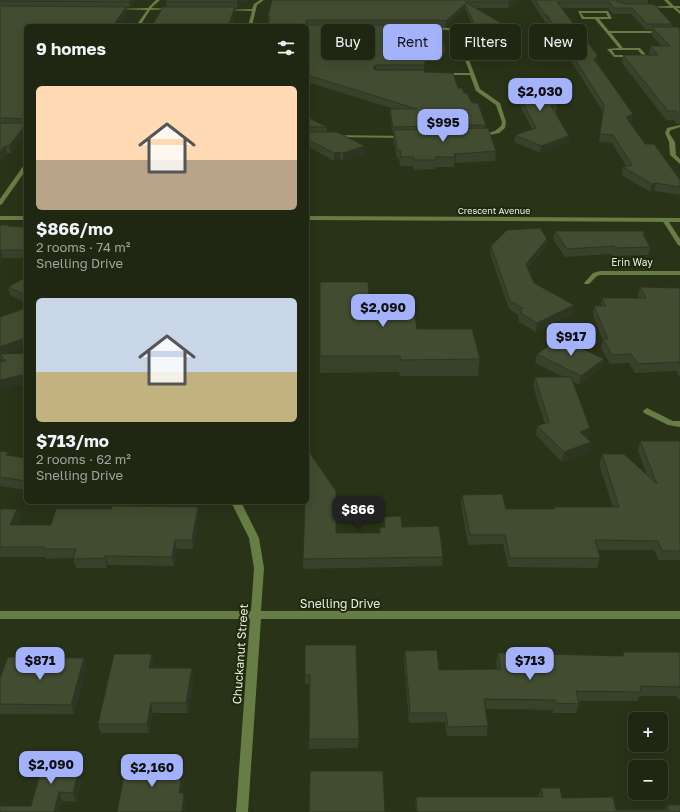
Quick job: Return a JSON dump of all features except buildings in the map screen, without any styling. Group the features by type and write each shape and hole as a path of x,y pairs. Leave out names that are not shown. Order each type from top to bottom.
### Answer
{"street":[{"path":"139,24 148,9 158,0"},
{"path":"250,24 257,3 262,0"},
{"path":"666,0 680,13"},
{"path":"640,7 680,7"},
{"path":"109,9 178,9"},
{"path":"216,10 254,10"},
{"path":"596,18 611,18 606,12 579,12 583,18 596,18 622,49"},
{"path":"442,29 449,29 457,33 480,92 498,104 504,122 503,127 497,132 485,136 473,137"},
{"path":"608,32 680,32"},
{"path":"609,49 622,49 639,49 645,56 614,56 609,49"},
{"path":"440,74 472,74"},
{"path":"680,126 669,129 667,133 672,142 673,155 680,162"},
{"path":"329,136 413,137"},
{"path":"0,203 24,169"},
{"path":"0,218 24,218"},
{"name":"Crescent Avenue","path":"309,218 680,220"},
{"path":"665,220 680,244"},
{"name":"Erin Way","path":"587,282 595,274 600,273 680,273"},
{"path":"647,411 671,423 680,424"},
{"name":"Chuckanut Street","path":"237,504 251,529 258,556 259,579 242,812"},
{"name":"Snelling Drive","path":"0,615 680,615"}]}
